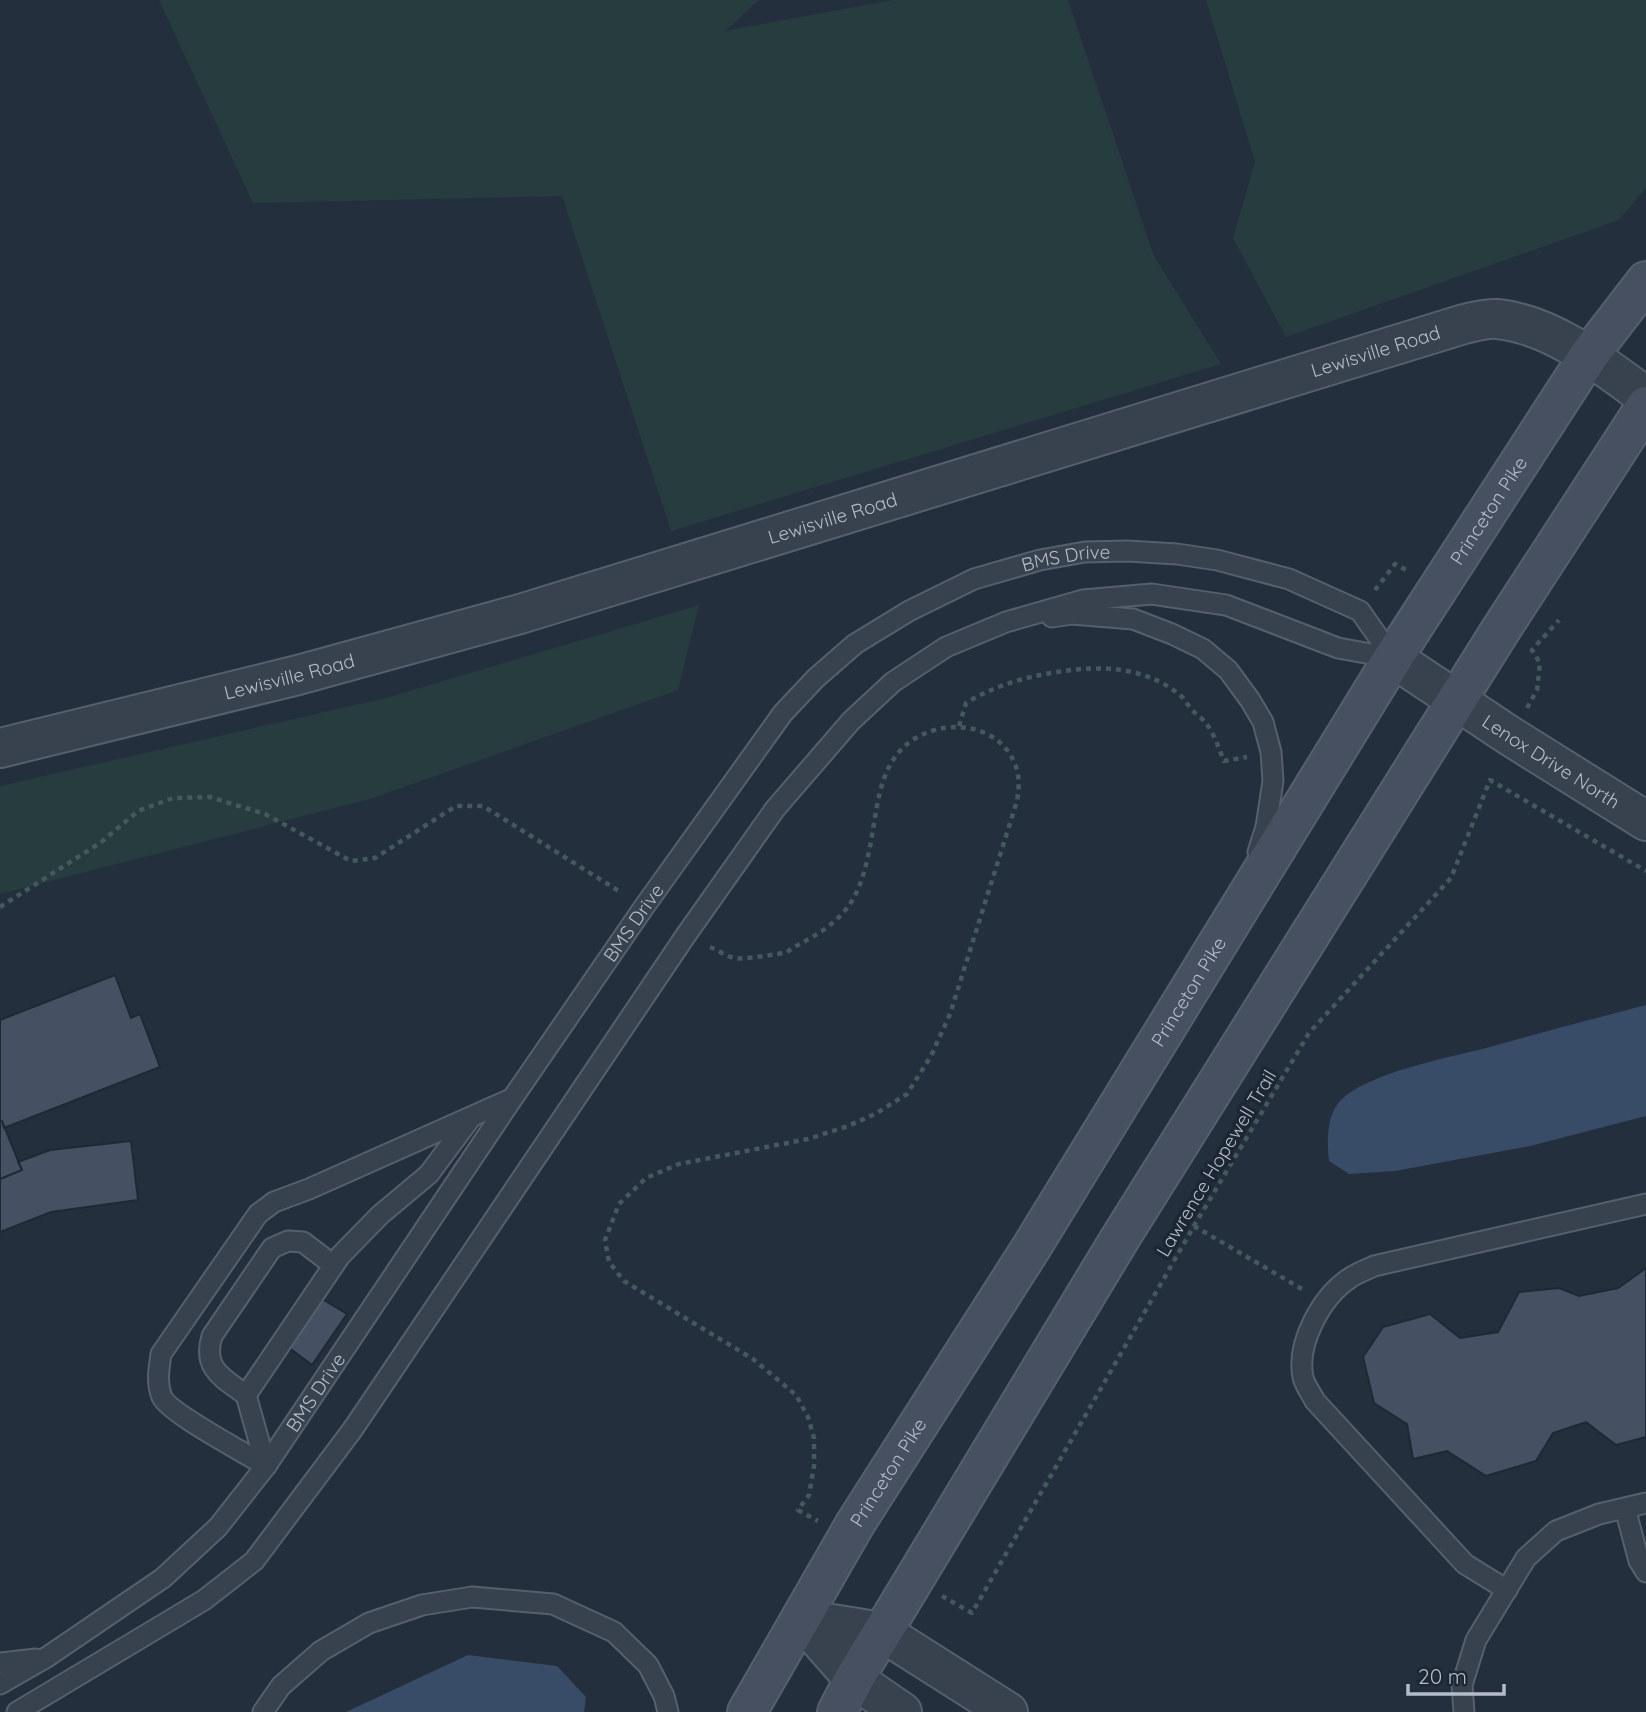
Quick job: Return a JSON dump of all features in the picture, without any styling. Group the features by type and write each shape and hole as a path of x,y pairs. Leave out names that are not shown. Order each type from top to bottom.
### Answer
{"main road":[{"name":"Princeton Pike","path":"747,1712 855,1524 1023,1259 1393,658 1590,355 1646,281"},
{"path":"845,1696 1119,1240 1500,631 1646,406"}],"street":[{"name":"Lewisville Road","path":"0,748 298,675 520,614 1464,324 1493,318 1526,324 1590,355 1646,397"},
{"name":"BMS Drive","path":"1393,658 1458,701"},
{"name":"Lenox Drive North","path":"1458,701 1646,821"},
{"path":"801,1619 882,1632 1008,1712"},
{"path":"801,1619 845,1696 902,1712"}],"lane":[{"name":"BMS Drive","path":"0,1684 47,1657 163,1578 218,1527 266,1466 512,1099 644,907 783,713 816,678 855,644 909,611 974,579 1040,560 1085,552 1127,551 1217,560 1289,579 1360,611 1393,658"},
{"name":"BMS Drive","path":"17,1712 204,1600 254,1561 353,1429 686,935 775,809 850,722 893,682 946,647 1006,622 1083,600 1152,594 1226,605 1339,648 1393,658"},
{"name":"BMS Drive","path":"1006,622 1072,614 1133,619 1203,649 1228,670 1263,722 1271,752 1273,781 1266,827 1240,908"},
{"path":"266,1466 180,1415 163,1399 157,1379 161,1354 258,1214 274,1202 512,1099"},
{"path":"246,1395 340,1256 380,1216 429,1174 471,1118"},
{"path":"1507,1590 1465,1564 1315,1401 1303,1377 1303,1350 1308,1330 1325,1302 1348,1279 1374,1266 1646,1204"},
{"path":"266,1466 246,1395 217,1374 210,1359 212,1336 272,1248 288,1241 303,1242 333,1265"},
{"path":"1464,1712 1462,1685 1476,1640 1526,1558 1556,1531 1599,1514 1646,1503"},
{"path":"1625,1508 1639,1561 1646,1572"},
{"path":"263,1712 281,1686 321,1651 369,1623 422,1605 472,1597 553,1604 614,1632 648,1665 664,1696 668,1712"},
{"name":"BMS Drive","path":"0,1663 47,1657"},
{"name":"BMS Drive","path":"44,1712 62,1684"}],"path":[{"name":"Lawrence Hopewell Trail","path":"914,1579 972,1613 1194,1226 1309,1033 1451,878 1510,736 1537,690 1540,663 1532,650 1559,620"},
{"path":"1490,780 1646,871"},
{"path":"1194,1226 1325,1302"}],"green space":[{"path":"159,0 759,0 725,31 892,0 1068,0 1154,256 1221,364 671,531 562,196 253,203"},
{"path":"1206,0 1646,0 1646,188 1619,220 1286,337 1233,238 1255,162"},
{"path":"699,605 678,690 370,799 0,894 0,786 386,698"}],"water":[{"path":"1646,1005 1646,1116 1530,1146 1395,1171 1349,1174 1329,1161 1329,1129 1333,1113 1341,1100 1353,1090 1388,1074"},
{"path":"468,1655 557,1666 586,1697 584,1712 346,1712"}],"building":[{"path":"115,975 131,1018 140,1014 160,1067 4,1128 0,1121 0,1020"},
{"path":"0,1121 22,1170 0,1179"},
{"path":"131,1141 138,1200 51,1212 0,1232 0,1179 22,1170 18,1162 50,1150"},
{"path":"1646,1268 1646,1437 1616,1445 1586,1422 1553,1433 1536,1461 1486,1476 1447,1451 1413,1459 1407,1424 1374,1403 1363,1357 1383,1327 1430,1314 1460,1338 1498,1332 1519,1292 1559,1288 1579,1296 1618,1288"},
{"path":"322,1299 347,1314 312,1365 288,1347"}]}
